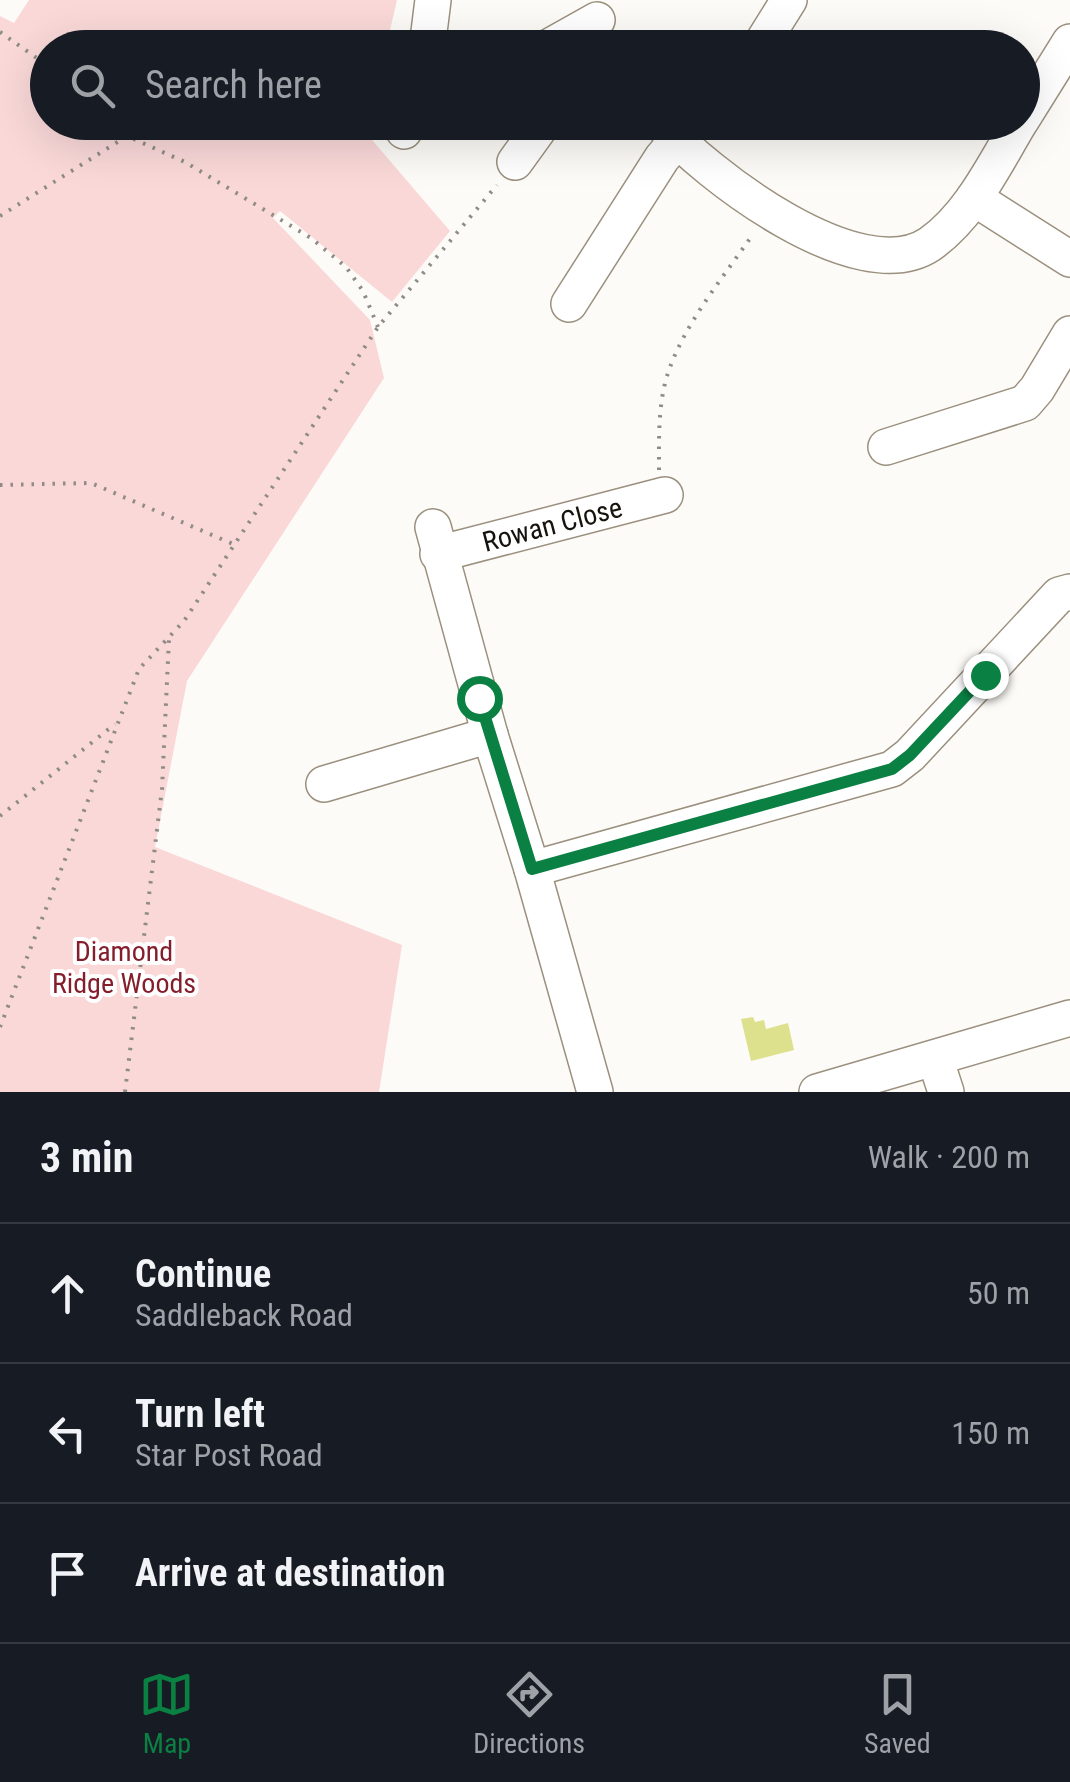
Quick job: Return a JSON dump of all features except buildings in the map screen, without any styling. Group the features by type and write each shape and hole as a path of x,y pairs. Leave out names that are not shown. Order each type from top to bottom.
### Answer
{"street":[{"path":"429,30 433,0"},
{"path":"770,30 789,0"},
{"path":"1040,90 1070,42"},
{"path":"569,304 669,140"},
{"path":"690,140 768,208 804,233 857,253 890,256 927,246 963,213 1009,140"},
{"path":"974,198 1070,259"},
{"path":"886,447 1025,403 1038,389 1070,334"},
{"name":"Rowan Close","path":"490,734 436,540 665,495"},
{"path":"532,869 892,769 910,755 1059,595 1070,592"},
{"path":"324,784 490,734 595,1092"},
{"path":"817,1092 1070,1018"},
{"path":"936,1058 946,1092"}],"path":[{"path":"0,32 30,53"},
{"path":"0,216 121,140"},
{"path":"136,140 186,162 310,238 346,267 363,291 378,327"},
{"path":"0,1027 140,669 169,638 234,545 378,327 415,286 524,140"},
{"path":"665,495 660,476 659,424 667,376 684,338 768,208"},
{"path":"0,485 91,483 234,545"},
{"path":"125,1092 162,788 169,638"},
{"path":"0,816 118,722"}],"green space":[{"name":"Diamond Ridge Woods","path":"29,0 397,0 390,30 30,30 30,140 372,140 450,231 392,302 280,211 273,218 370,320 384,378 187,681 155,847 402,945 379,1092 0,1092 0,16 14,23"}],"route":[{"path":"479,698 532,869 892,769 985,675"}]}
